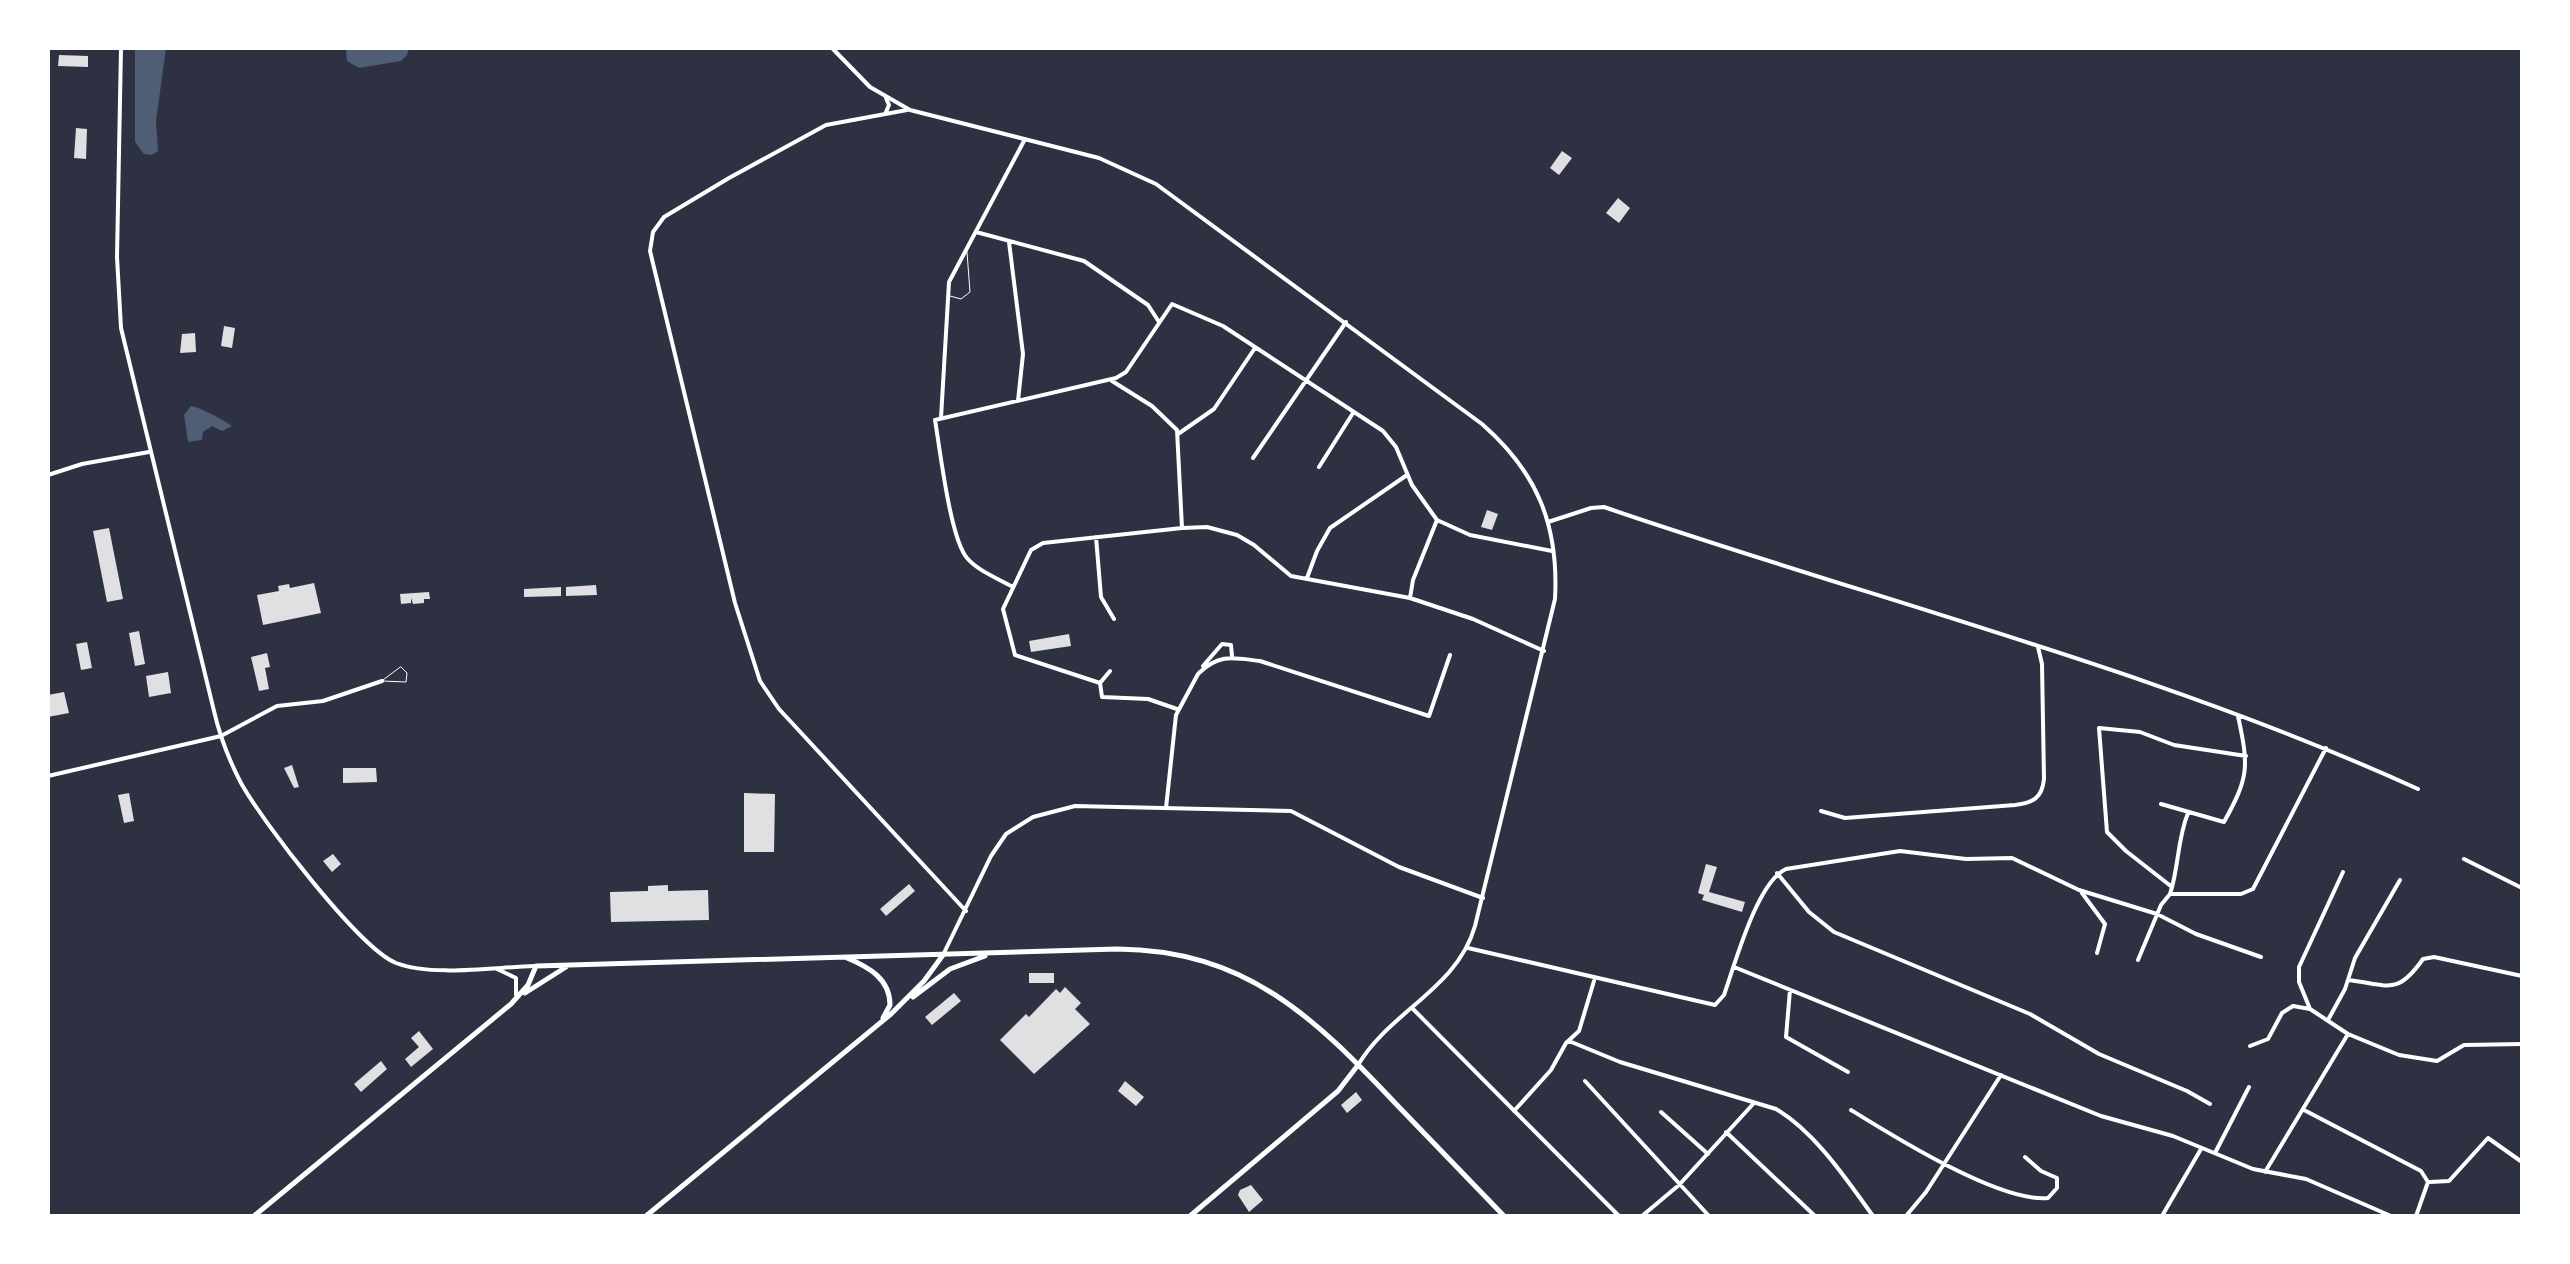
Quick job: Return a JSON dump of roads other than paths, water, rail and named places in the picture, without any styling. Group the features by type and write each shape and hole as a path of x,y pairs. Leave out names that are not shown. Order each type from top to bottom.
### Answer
{"main road":[{"path":"510,1004 528,985 536,966 1117,949 1190,957 1233,972 1284,998 1358,1065 1504,1216"},
{"path":"646,1216 943,974 992,954"},
{"path":"891,1014 924,982 943,955"},
{"path":"844,957 868,967 886,986 890,1005 878,1024"},
{"path":"254,1216 510,1004 552,973 575,964"},
{"path":"1190,1216 1338,1091 1358,1065"}],"street":[{"path":"121,48 119,308 220,736 244,788 264,819 375,950 390,960 414,967 536,966"},
{"path":"832,48 859,78 910,110 1099,158 1156,184 1482,424 1507,447 1532,480 1554,551 1555,598 1483,898 1468,948 1457,966 1368,1050 1358,1065"},
{"path":"886,98 886,112"},
{"path":"910,110 818,129 669,212 656,225 650,257 734,603 765,690 966,910"},
{"path":"941,418 950,280 1025,139"},
{"path":"976,232 1084,261 1148,305 1160,322"},
{"path":"1009,241 1023,354 1018,400"},
{"path":"1013,588 975,565 963,552 934,420 1110,380 1126,372 1172,304 1215,321 1390,438 1407,475 1437,520 1470,535 1554,551"},
{"path":"1253,458 1346,322"},
{"path":"1178,434 1214,409 1255,348"},
{"path":"1126,372 1126,390"},
{"path":"1110,380 1163,415 1178,434 1182,528"},
{"path":"1320,468 1353,412"},
{"path":"48,475 82,464 150,452"},
{"path":"1307,578 1316,550 1330,528 1407,475"},
{"path":"1548,522 1591,508 1604,508 2038,647 2238,716 2326,748 2418,789"},
{"path":"1410,598 1413,580 1437,520"},
{"path":"1100,683 1015,654 1003,609 1034,546 1207,527 1237,535 1254,545 1281,571 1410,598 1473,619 1544,651"},
{"path":"1096,537 1101,597 1114,618"},
{"path":"1166,808 1177,710 1220,645 1230,645 1232,656"},
{"path":"1821,811 1845,818 2015,806 2035,800 2044,779 2042,664 2038,647"},
{"path":"1199,673 1209,664 1232,656 1260,661 1430,716 1450,655"},
{"path":"1110,671 1100,683 1102,696 1148,699 1177,710"},
{"path":"48,776 220,736 277,706 323,701 382,681"},
{"path":"2161,804 2224,822 2243,786 2246,756 2238,716"},
{"path":"2246,756 2174,745 2140,732 2099,728 2107,832 2171,890 2250,892 2326,748"},
{"path":"943,955 1000,840 1022,822 1075,806 1292,811 1399,867 1483,898"},
{"path":"2138,960 2171,890 2178,841 2188,813"},
{"path":"1468,948 1712,1006 1722,1000 1764,892 1777,873 1878,854 1910,852 1966,859 2012,858 2079,890 2157,914 2196,934 2261,957"},
{"path":"2464,859 2522,888"},
{"path":"2310,1009 2298,982 2298,967 2342,872"},
{"path":"1777,873 1809,912 1834,932 2030,1014 2099,1054 2210,1104"},
{"path":"2328,1020 2360,947 2400,880"},
{"path":"2079,890 2105,924 2096,953"},
{"path":"2348,980 2398,984 2409,980 2423,959 2434,956 2522,976"},
{"path":"1734,967 2100,1116 2173,1136 2265,1172 2306,1179 2391,1216"},
{"path":"492,968 516,978 518,988 510,1004"},
{"path":"1514,1111 1551,1070 1578,1030 1595,980"},
{"path":"1790,990 1786,1037 1848,1072"},
{"path":"2250,1046 2268,1039 2289,1006 2310,1009 2348,1034 2399,1055 2433,1061 2464,1045 2522,1044"},
{"path":"1412,1008 1618,1216"},
{"path":"2265,1172 2348,1034"},
{"path":"1569,1040 1620,1062 1776,1109 1799,1126 1873,1216"},
{"path":"1906,1216 2002,1074"},
{"path":"1585,1081 1709,1216"},
{"path":"2215,1154 2250,1086"},
{"path":"1642,1216 1679,1184 1748,1106 1756,1102"},
{"path":"1850,1110 1943,1164 2022,1194 2048,1198 2057,1188 2057,1178 2025,1157"},
{"path":"2304,1110 2421,1171 2428,1182"},
{"path":"1661,1112 1708,1154"},
{"path":"1726,1132 1815,1216"},
{"path":"2428,1182 2449,1181 2488,1138 2522,1162"},
{"path":"2162,1216 2201,1148"},
{"path":"2416,1216 2428,1182"}],"lane":[{"path":"948,294 957,300 970,292 967,249"},
{"path":"401,667 408,673 406,682 382,681 401,667"}],"water":[{"path":"135,48 166,48 156,121 158,151 152,155 144,154 135,142"},
{"path":"346,48 409,48 401,61 359,68 347,61"},
{"path":"191,406 232,426 222,431 212,426 203,432 202,440 188,442 184,415"}]}
